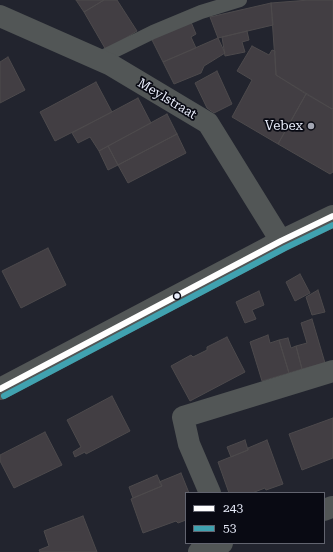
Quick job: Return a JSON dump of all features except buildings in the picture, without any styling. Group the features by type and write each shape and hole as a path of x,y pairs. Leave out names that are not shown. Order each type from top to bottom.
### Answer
{"street":[{"name":"Meylstraat","path":"0,16 111,65 208,123 281,241"},
{"path":"0,389 281,241 333,216"},
{"path":"210,492 189,444 183,418 333,371"},
{"path":"199,552 219,544"}],"lane":[{"path":"98,59 160,29 201,12 240,0"}],"transit line":[{"name":"243","path":"0,389 281,241 333,216"},
{"name":"53","path":"4,396 285,248 333,225"}],"place":[{"name":"Vebex","path":"311,126"}]}
